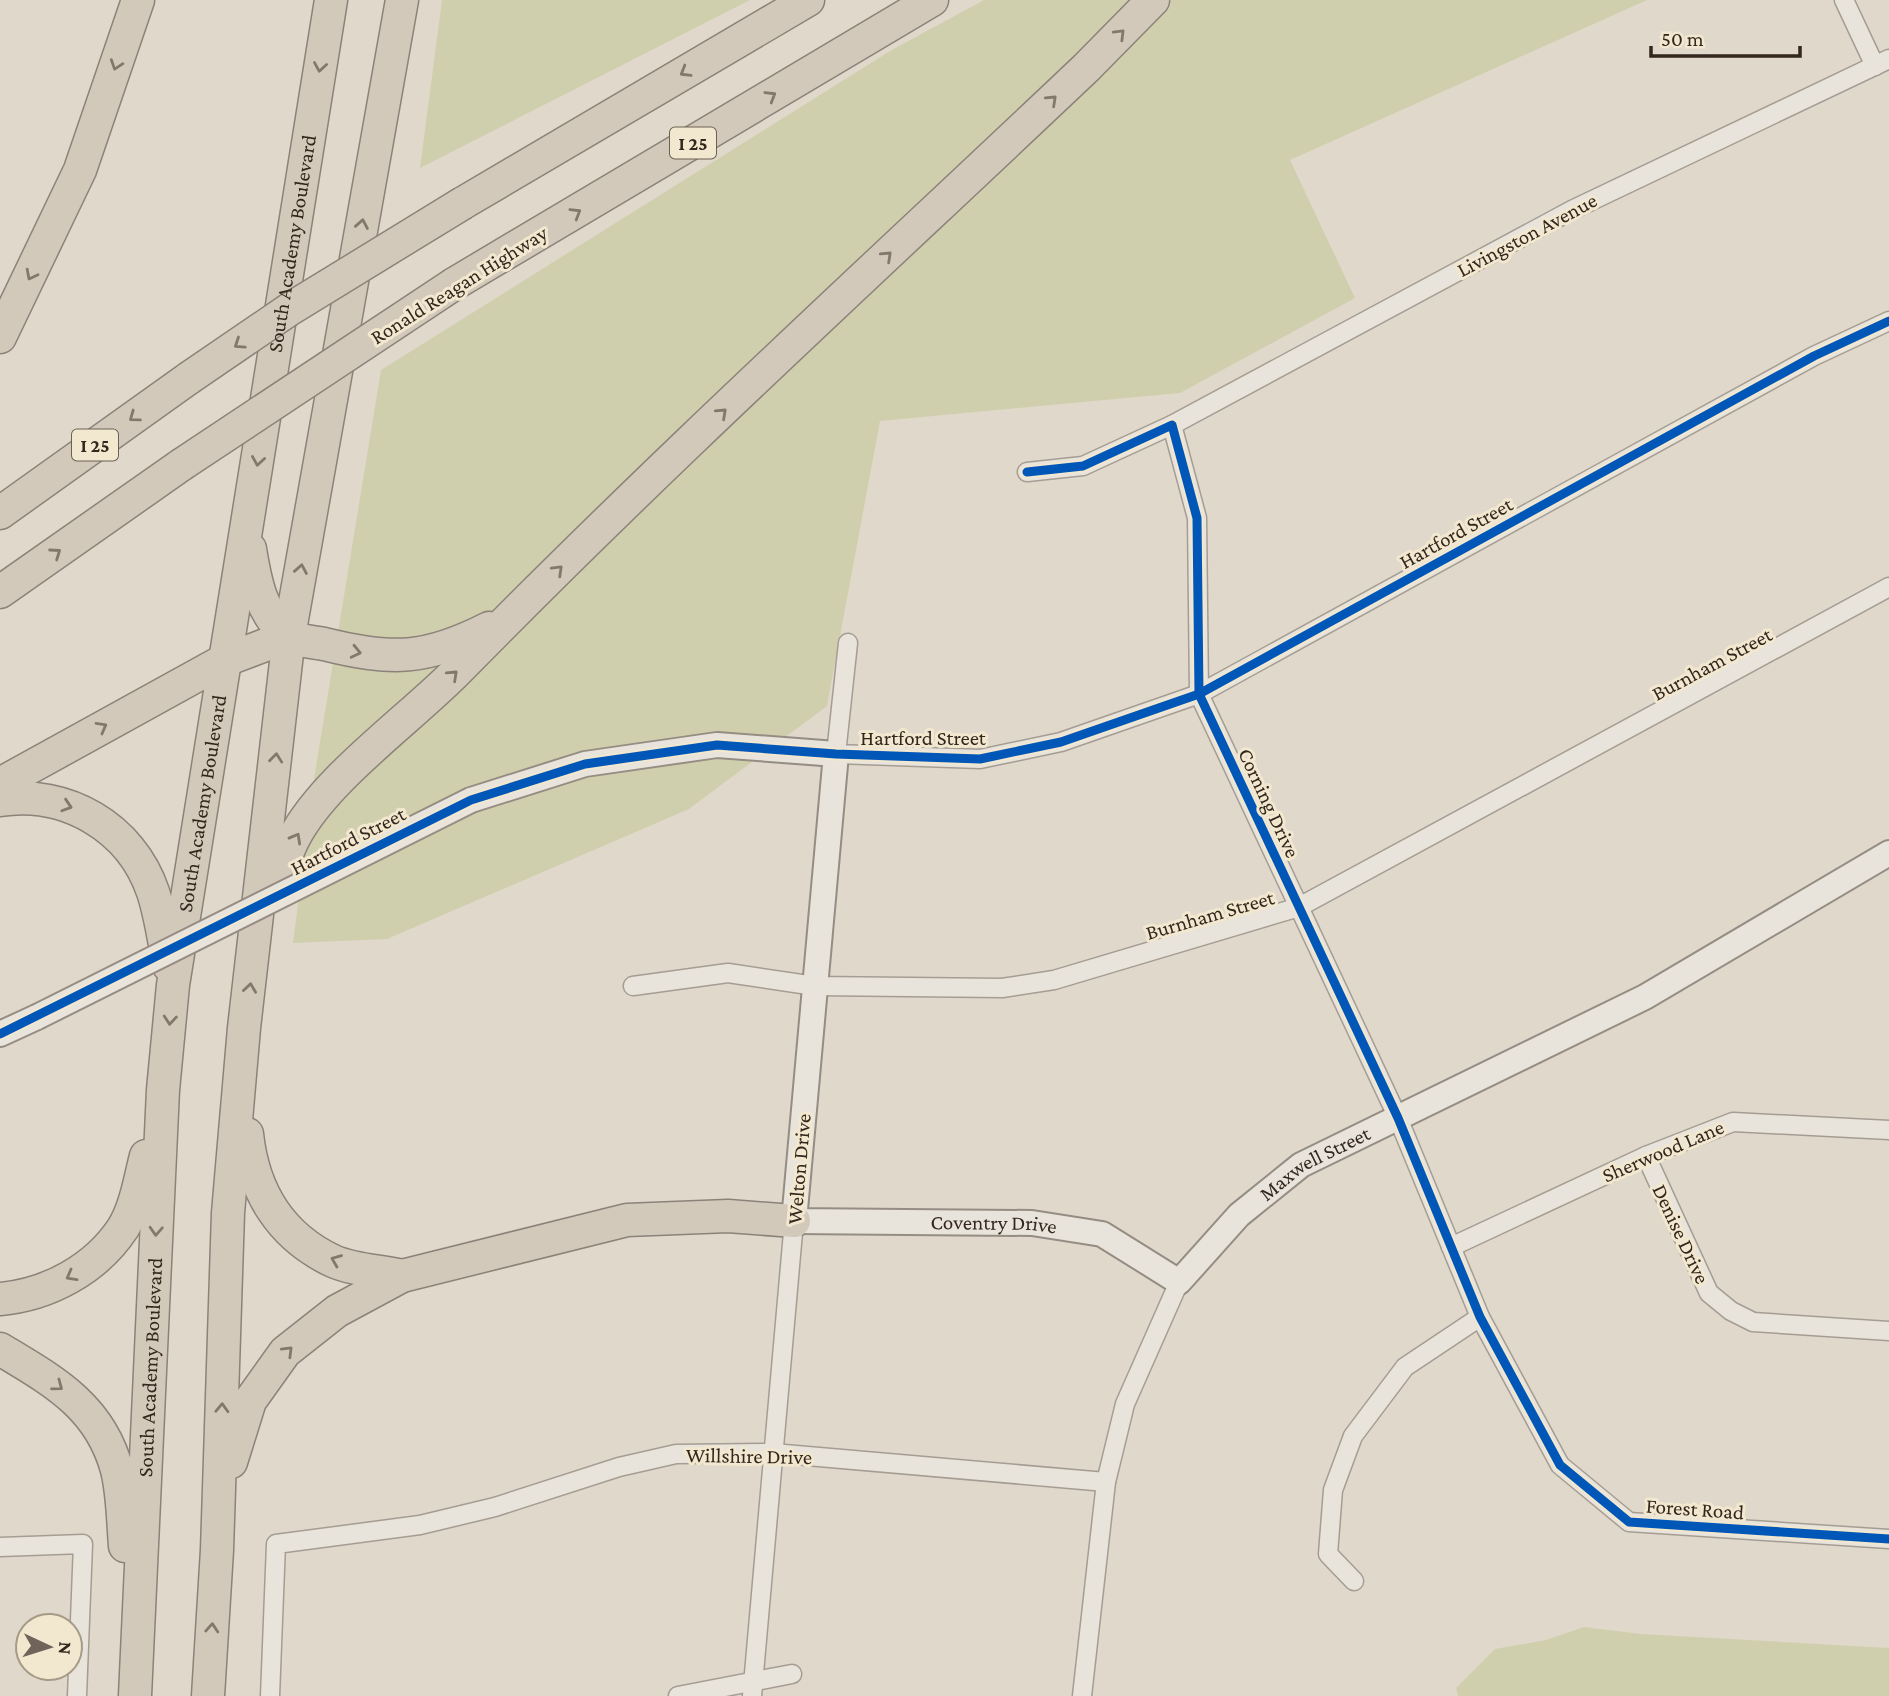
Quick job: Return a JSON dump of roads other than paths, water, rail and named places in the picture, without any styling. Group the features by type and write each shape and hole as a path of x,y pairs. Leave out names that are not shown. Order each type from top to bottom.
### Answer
{"highway":[{"path":"0,337 80,170 138,0"},
{"name":"South Academy Boulevard","path":"135,1696 163,1090 173,985 331,0"},
{"path":"208,1696 217,1550 228,1213 244,1028 256,948 289,636 402,0"},
{"name":"I 25","path":"0,513 290,309 463,203 808,0"},
{"name":"Ronald Reagan Highway","path":"0,592 181,465 454,285 932,0"},
{"path":"256,948 294,838 317,806 363,758 459,670 509,617 1153,0"},
{"path":"247,533 258,592 269,613 289,636"},
{"path":"0,784 223,661 289,636 367,655 402,656 452,647 509,617"},
{"path":"0,800 24,796 68,805 105,823 135,855 153,892 173,985"},
{"path":"244,1028 249,1157 257,1186 271,1212 293,1235 334,1262 402,1276"},
{"path":"0,1298 20,1297 56,1284 82,1270 124,1227 136,1197 163,1090"},
{"path":"217,1550 231,1463 250,1401 285,1352 337,1311 402,1276 628,1220 728,1216 794,1221"},
{"path":"0,1349 82,1404 104,1433 117,1472 136,1652"}],"street":[{"path":"1844,0 1882,62"},
{"name":"Livingston Avenue","path":"1172,425 1572,210 1882,62"},
{"name":"Hartford Street","path":"0,1034 471,800 585,764 717,745 836,754 980,759 1061,742 1199,694 1814,356 1889,321"},
{"path":"1027,472 1083,466 1172,425"},
{"name":"Corning Drive","path":"1172,425 1197,518 1199,694 1398,1118 1480,1317"},
{"name":"Burnham Street","path":"633,986 729,973 815,986 1002,988 1054,980 1299,907 1889,587"},
{"name":"Welton Drive","path":"752,1689 848,643"},
{"name":"Maxwell Street","path":"1082,1696 1106,1482 1125,1404 1179,1282 1239,1215 1301,1165 1645,996 1889,853"},
{"name":"Sherwood Lane","path":"1451,1247 1646,1156 1733,1122 1889,1130"},
{"name":"Denise Drive","path":"1646,1156 1709,1293 1731,1311 1753,1322 1889,1331"},
{"name":"Coventry Drive","path":"794,1221 1032,1223 1102,1234 1179,1282"},
{"path":"1354,1581 1328,1554 1332,1490 1353,1436 1405,1367 1480,1317"},
{"name":"Forest Road","path":"1480,1317 1560,1465 1629,1522 1889,1539"},
{"name":"Willshire Drive","path":"270,1696 276,1544 420,1525 495,1507 619,1467 676,1454 773,1453 1106,1482"},
{"path":"0,1547 83,1544 77,1696"},
{"path":"678,1696 752,1689 792,1674"}]}
